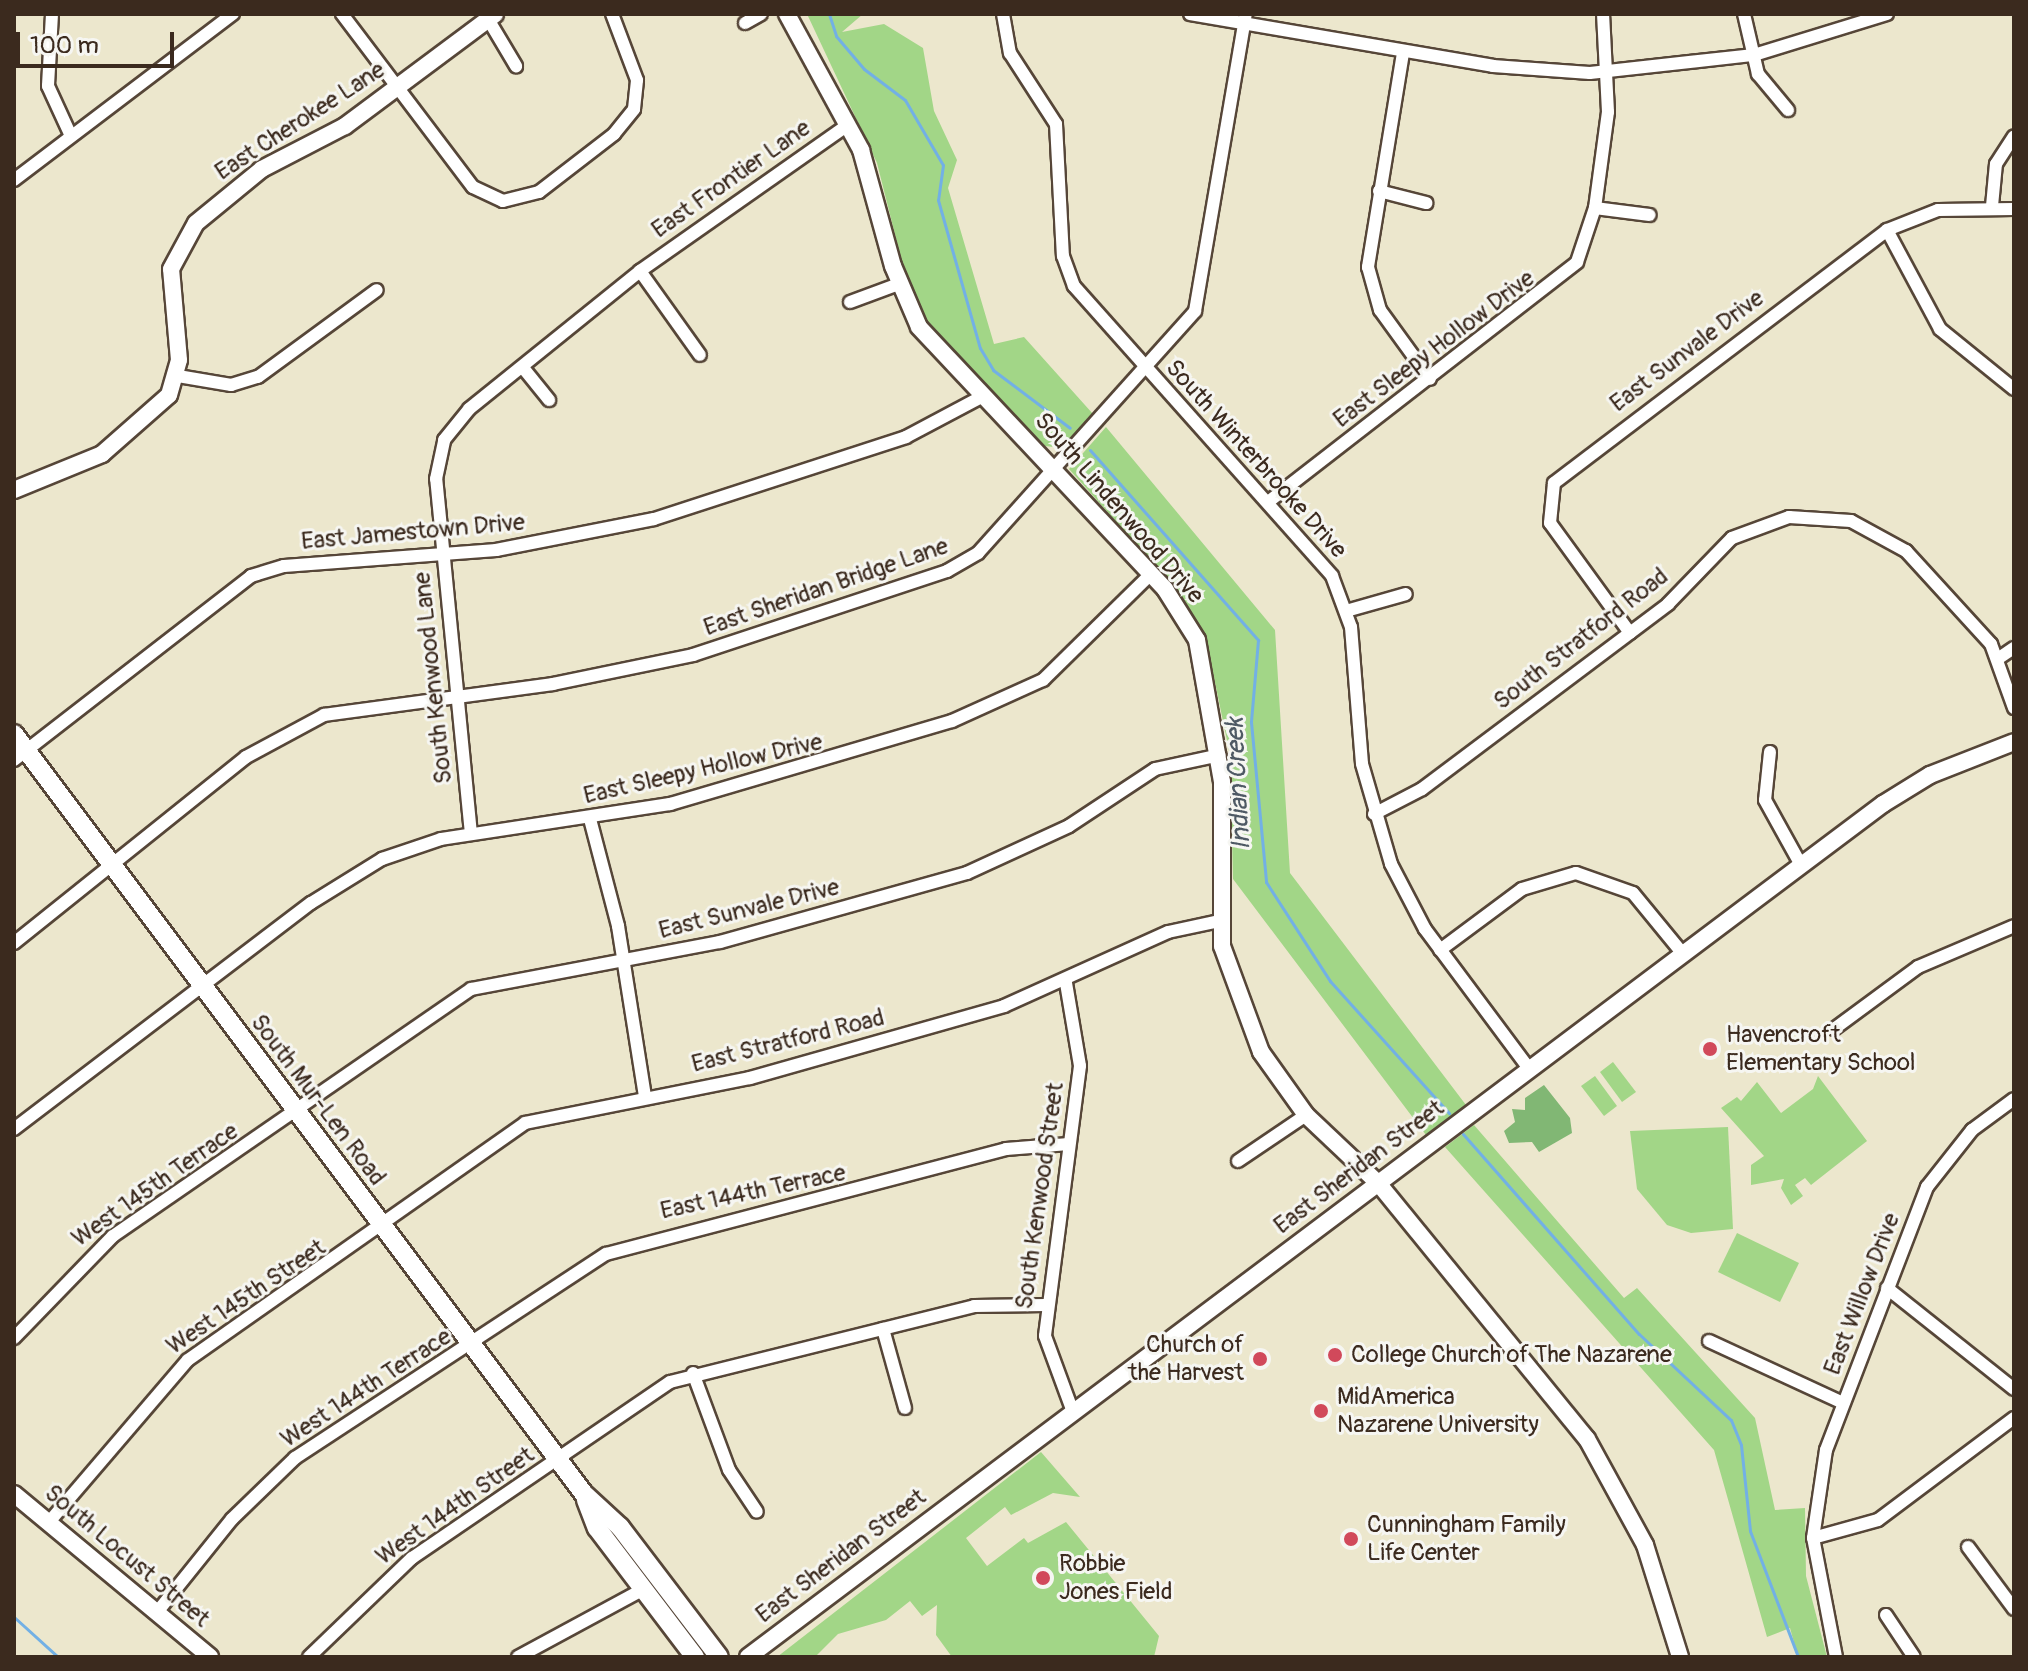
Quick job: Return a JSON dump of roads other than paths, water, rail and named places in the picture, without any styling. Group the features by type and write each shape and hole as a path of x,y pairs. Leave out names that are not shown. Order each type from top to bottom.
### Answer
{"main road":[{"name":"South Mur-Len Road","path":"14,734 20,755 113,865 584,1494 620,1527 719,1657"},
{"name":"South Mur-Len Road","path":"584,1494 597,1528 695,1657"}],"street":[{"path":"52,14 48,86 71,136"},
{"path":"14,180 233,14"},
{"path":"342,14 473,187 503,201 529,197 614,134 634,109 637,80 612,14"},
{"path":"745,23 761,14"},
{"name":"South Lindenwood Drive","path":"787,14 848,125 879,199 899,284 919,327 1151,574 1197,640 1220,755 1219,921 1242,1013 1306,1115 1378,1183 1610,1472 1645,1545 1680,1657"},
{"name":"South Winterbrooke Drive","path":"1003,14 1010,53 1056,124 1067,271 1146,368 1324,566 1346,611 1374,814 1407,897 1440,950 1530,1070"},
{"path":"1190,14 1244,20 1403,53 1608,73 1754,55 1887,14"},
{"name":"East Sleepy Hollow Drive","path":"1268,502 1571,270 1595,208 1608,73 1603,14"},
{"path":"1744,14 1764,86 1788,110"},
{"path":"490,16 516,66"},
{"name":"East Cherokee Lane","path":"178,376 169,279 185,236 262,169 345,126 490,16"},
{"name":"East Sheridan Bridge Lane","path":"14,943 246,757 299,726 363,705 457,696 693,655 947,571 988,545 1054,468 1186,328 1200,296 1244,20"},
{"path":"1403,53 1379,191 1369,281 1380,310 1430,379"},
{"name":"East Frontier Lane","path":"454,427 640,271 848,125"},
{"path":"1992,206 1996,164 2014,136"},
{"path":"1379,191 1426,203"},
{"name":"East Sunvale Drive","path":"1630,633 1550,523 1554,483 1887,230 1938,210 1992,206 2014,209"},
{"path":"1595,208 1650,215"},
{"path":"1887,230 1940,329 2014,389"},
{"name":"East Frontier Lane","path":"640,271 700,355"},
{"path":"850,302 899,284"},
{"path":"14,490 102,454 152,417 178,376 231,385 258,377 377,290"},
{"path":"524,369 549,400"},
{"name":"East Jamestown Drive","path":"20,755 251,576 284,566 443,556 578,536 725,499 906,437 983,396"},
{"name":"South Kenwood Lane","path":"454,427 436,479 471,834"},
{"name":"South Stratford Road","path":"1374,814 1490,738 1630,633 1732,538 1767,522 1812,515 1863,525 1906,551 1952,595 1999,658 2014,708"},
{"name":"East Sleepy Hollow Drive","path":"14,1129 202,984 349,877 416,846 471,834 590,819 842,759 1010,696 1064,664 1151,574"},
{"path":"1346,611 1406,594"},
{"path":"1999,658 2014,648"},
{"name":"East Sheridan Street","path":"748,1657 1906,788 2014,742"},
{"path":"1770,752 1765,800 1801,865"},
{"name":"East Sunvale Drive","path":"297,1112 471,989 780,926 967,873 1069,826 1155,769 1220,755"},
{"path":"590,819 624,960 645,1097"},
{"path":"1440,950 1522,889 1576,873 1633,893 1684,955"},
{"name":"East Stratford Road","path":"384,1228 525,1123 783,1070 1066,983 1168,932 1219,921"},
{"path":"1834,1029 1918,967 2014,926"},
{"name":"South Kenwood Street","path":"1066,983 1080,1044 1046,1305 1050,1362 1073,1412"},
{"name":"East Willow Drive","path":"1836,1657 1813,1538 1818,1482 1843,1403 1887,1288 1946,1158 2014,1099"},
{"name":"West 145th Terrace","path":"14,1338 113,1236 297,1112"},
{"path":"1238,1161 1306,1115"},
{"name":"East 144th Terrace","path":"472,1345 575,1270 636,1241 820,1202 1006,1149 1069,1144"},
{"name":"West 145th Street","path":"49,1522 188,1360 384,1228"},
{"path":"1887,1288 2014,1389"},
{"name":"West 144th Street","path":"309,1657 412,1558 559,1461 637,1402 693,1373 974,1306 1046,1305"},
{"path":"883,1329 905,1408"},
{"path":"1709,1341 1843,1403"},
{"name":"West 144th Terrace","path":"158,1611 232,1519 295,1458 472,1345"},
{"path":"693,1373 729,1470 757,1512"},
{"path":"1813,1538 1878,1520 2014,1418"},
{"name":"South Locust Street","path":"14,1494 210,1657"},
{"path":"1968,1547 2014,1609"},
{"path":"518,1657 534,1652 644,1589"},
{"path":"1886,1615 1914,1657"}],"waterway":[{"name":"Indian Creek","path":"829,14 836,36 864,69 905,100 943,165 938,200 980,348 993,370 1070,428"},
{"name":"Indian Creek","path":"1090,450 1258,640 1251,722 1266,882 1330,981 1449,1113"},
{"name":"Indian Creek","path":"1463,1134 1639,1334 1731,1420 1741,1445 1750,1531 1798,1657"},
{"path":"14,1617 58,1657"}],"place":[{"name":"Havencroft Elementary School","path":"1710,1049"},
{"name":"College Church of The Nazarene","path":"1335,1355"},
{"name":"Church of the Harvest","path":"1260,1359"},
{"name":"MidAmerica Nazarene University","path":"1321,1411"},
{"name":"Cunningham Family Life Center","path":"1351,1539"},
{"name":"Robbie Jones Field","path":"1043,1578"}]}
